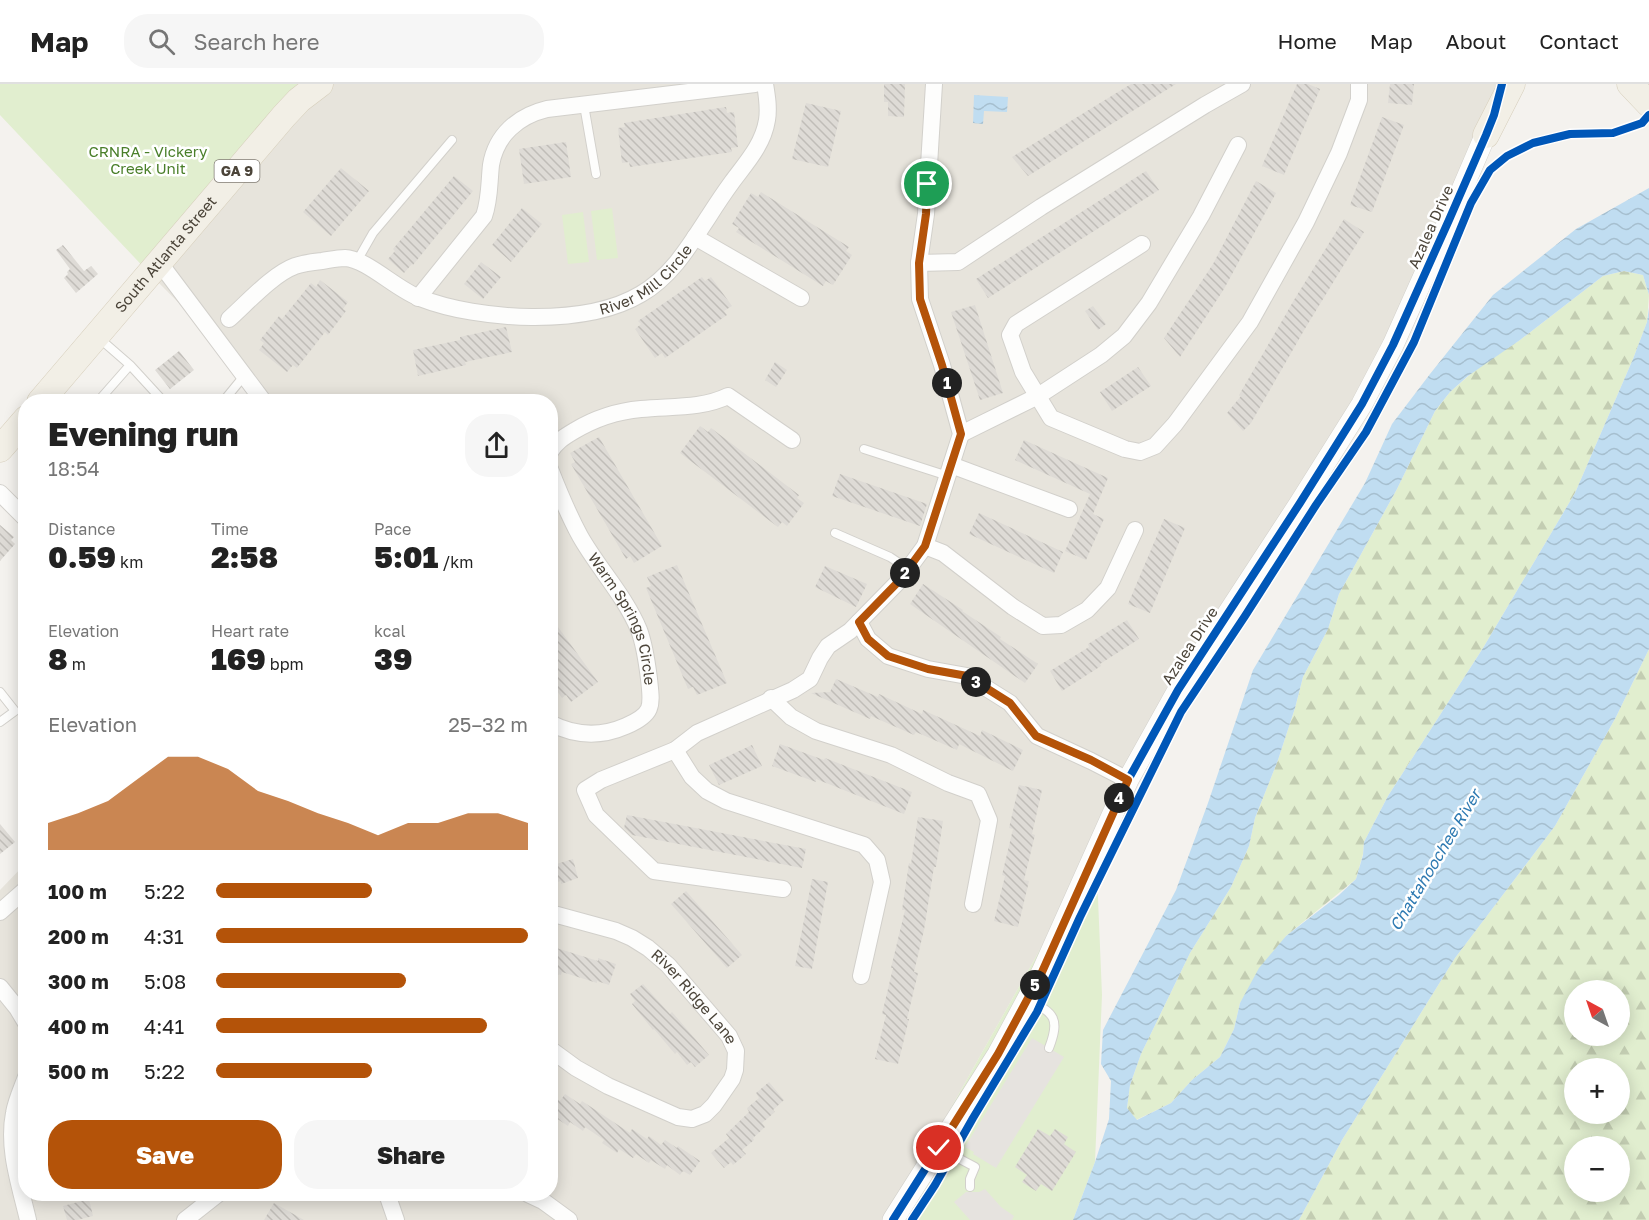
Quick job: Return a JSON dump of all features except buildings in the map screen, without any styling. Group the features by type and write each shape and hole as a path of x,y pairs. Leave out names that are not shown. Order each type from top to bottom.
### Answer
{"main road":[{"name":"South Atlanta Street","path":"50,394 96,336 284,116 299,100 320,84"},
{"path":"1486,135 1512,84"},
{"path":"1630,84 1649,104"},
{"path":"0,449 18,428"}],"street":[{"path":"418,298 484,216 489,204 495,150 506,132 522,118 535,112 755,84"},
{"name":"River Mill Circle","path":"357,261 418,298 475,312 505,316 579,315 621,305 662,279 678,262 726,190 757,149 768,118 765,84"},
{"path":"783,889 654,871 596,815 585,790 601,780 675,750 697,733 793,690 810,679 828,646 850,631 900,580 925,546 961,434 942,365 920,299 919,263 926,214 934,84"},
{"path":"919,263 958,262 1041,207 1242,84"},
{"path":"1142,244 1016,324 1010,335 1023,372 1052,418 1125,449 1140,452 1155,446 1175,424 1250,322 1306,222 1339,153 1359,100 1359,84"},
{"name":"Azalea Drive","path":"893,1220 998,1054 1042,972 1128,780 1178,690 1362,404 1397,335 1486,135 1502,84"},
{"path":"961,434 1038,396 1101,355 1124,336 1149,303 1201,216 1238,145"},
{"path":"695,237 801,298"},
{"path":"229,319 281,273 296,266 344,258 357,261"},
{"path":"159,262 258,394"},
{"path":"558,441 584,425 613,414 639,409 704,405 728,396 792,440"},
{"path":"950,471 1069,509"},
{"name":"Warm Springs Circle","path":"558,490 580,537 639,630 646,655 652,702 648,712 631,724 616,730 599,734 583,734 558,726"},
{"path":"0,493 18,511"},
{"path":"925,546 943,553 1013,607 1043,626 1061,626 1087,610 1108,588 1135,530"},
{"path":"859,622 868,639 888,656 928,669 967,676 1010,703 1036,736 1091,760 1128,780"},
{"path":"771,698 791,717 816,731 891,755 948,783 978,794 989,820 973,904"},
{"path":"675,750 692,777 707,792 726,801 864,845 877,860 882,882 861,975"},
{"path":"1,908 18,895"},
{"name":"River Ridge Lane","path":"558,916 616,931 648,948 668,965 729,1036 736,1051 732,1079 714,1106 705,1114 692,1119 678,1117 608,1086 558,1055"},
{"path":"0,987 18,1010"},
{"path":"18,1100 14,1112 12,1143 18,1172"},
{"path":"24,1201 28,1220"},
{"path":"185,1220 209,1201"},
{"path":"389,1201 396,1220"},
{"path":"543,1201 569,1220"}],"lane":[{"path":"584,105 596,174"},
{"path":"357,261 373,233 452,140"},
{"path":"96,336 130,365 157,394"},
{"path":"105,394 130,365"},
{"path":"229,394 244,376"},
{"path":"864,449 950,471"},
{"path":"835,533 890,557 908,568"},
{"path":"0,692 15,711 0,722"},
{"path":"1027,1000 1047,1010 1054,1019 1054,1035 1049,1047"},
{"path":"939,1148 975,1167 970,1187"}],"shaded area":[{"path":"329,84 1497,84 1448,227 1370,399 1225,614 1096,850 903,1193 883,1220 0,1220 0,890 18,871 18,1201 558,1201 558,394 269,394 151,275"},
{"path":"1032,1038 1064,1057 996,1168 965,1147"},
{"path":"985,1189 1001,1207 1014,1216 1012,1220 970,1220 954,1202 966,1192 979,1192"}],"green space":[{"name":"CRNRA - Vickery Creek Unit","path":"0,84 329,84 151,275 0,115"},
{"path":"612,208 618,258 597,260 591,211"},
{"path":"583,212 589,262 568,264 562,215"},
{"path":"1624,271 1643,275 1649,295 1647,322 1575,493 1483,648 1388,796 1364,842 1356,879 1286,936 1240,1003 1234,1029 1220,1057 1192,1080 1171,1103 1136,1120 1127,1108 1130,1085 1141,1054 1190,953 1231,887 1249,846 1255,818 1278,760 1303,677 1328,629 1339,594 1397,489 1435,411 1450,392 1480,366 1520,340 1603,276"},
{"path":"1649,649 1649,1220 1299,1220 1342,1140 1455,958 1555,826 1616,717"},
{"path":"1096,850 1102,995 1095,1162 1073,1220 883,1220 903,1193"}],"water":[{"path":"974,95 1008,97 1007,112 984,111 983,124 973,123"},
{"name":"Chattahoochee River","path":"1649,188 1649,295 1643,275 1624,271 1603,276 1520,340 1468,376 1450,392 1435,411 1397,489 1339,594 1328,629 1303,677 1278,760 1255,818 1249,846 1231,887 1190,953 1141,1054 1130,1085 1127,1108 1137,1120 1171,1103 1192,1080 1220,1057 1234,1029 1240,1003 1259,968 1286,936 1356,879 1364,842 1388,796 1483,648 1575,493 1633,359 1647,322 1649,307 1649,649 1616,717 1555,826 1455,958 1342,1140 1299,1220 1073,1220 1109,1119 1111,1081 1101,1064 1103,1030 1176,890 1253,670 1365,483 1392,424 1493,295 1576,229"}],"cycle path":[{"path":"893,1220 998,1054 1042,972 1128,780 1178,690 1362,404 1393,345 1449,220 1494,115 1502,84"},
{"path":"912,1220 1037,1012 1080,917 1181,712 1366,432 1414,342 1471,203 1490,170 1507,156 1533,143 1570,134 1613,133 1642,123 1649,115"}],"route":[{"path":"927,184 926,214 919,263 920,299 942,365 961,434 925,546 900,580 859,622 868,639 888,656 928,669 967,676 1010,703 1036,736 1091,760 1128,780 1042,972 998,1054 939,1148"}]}
